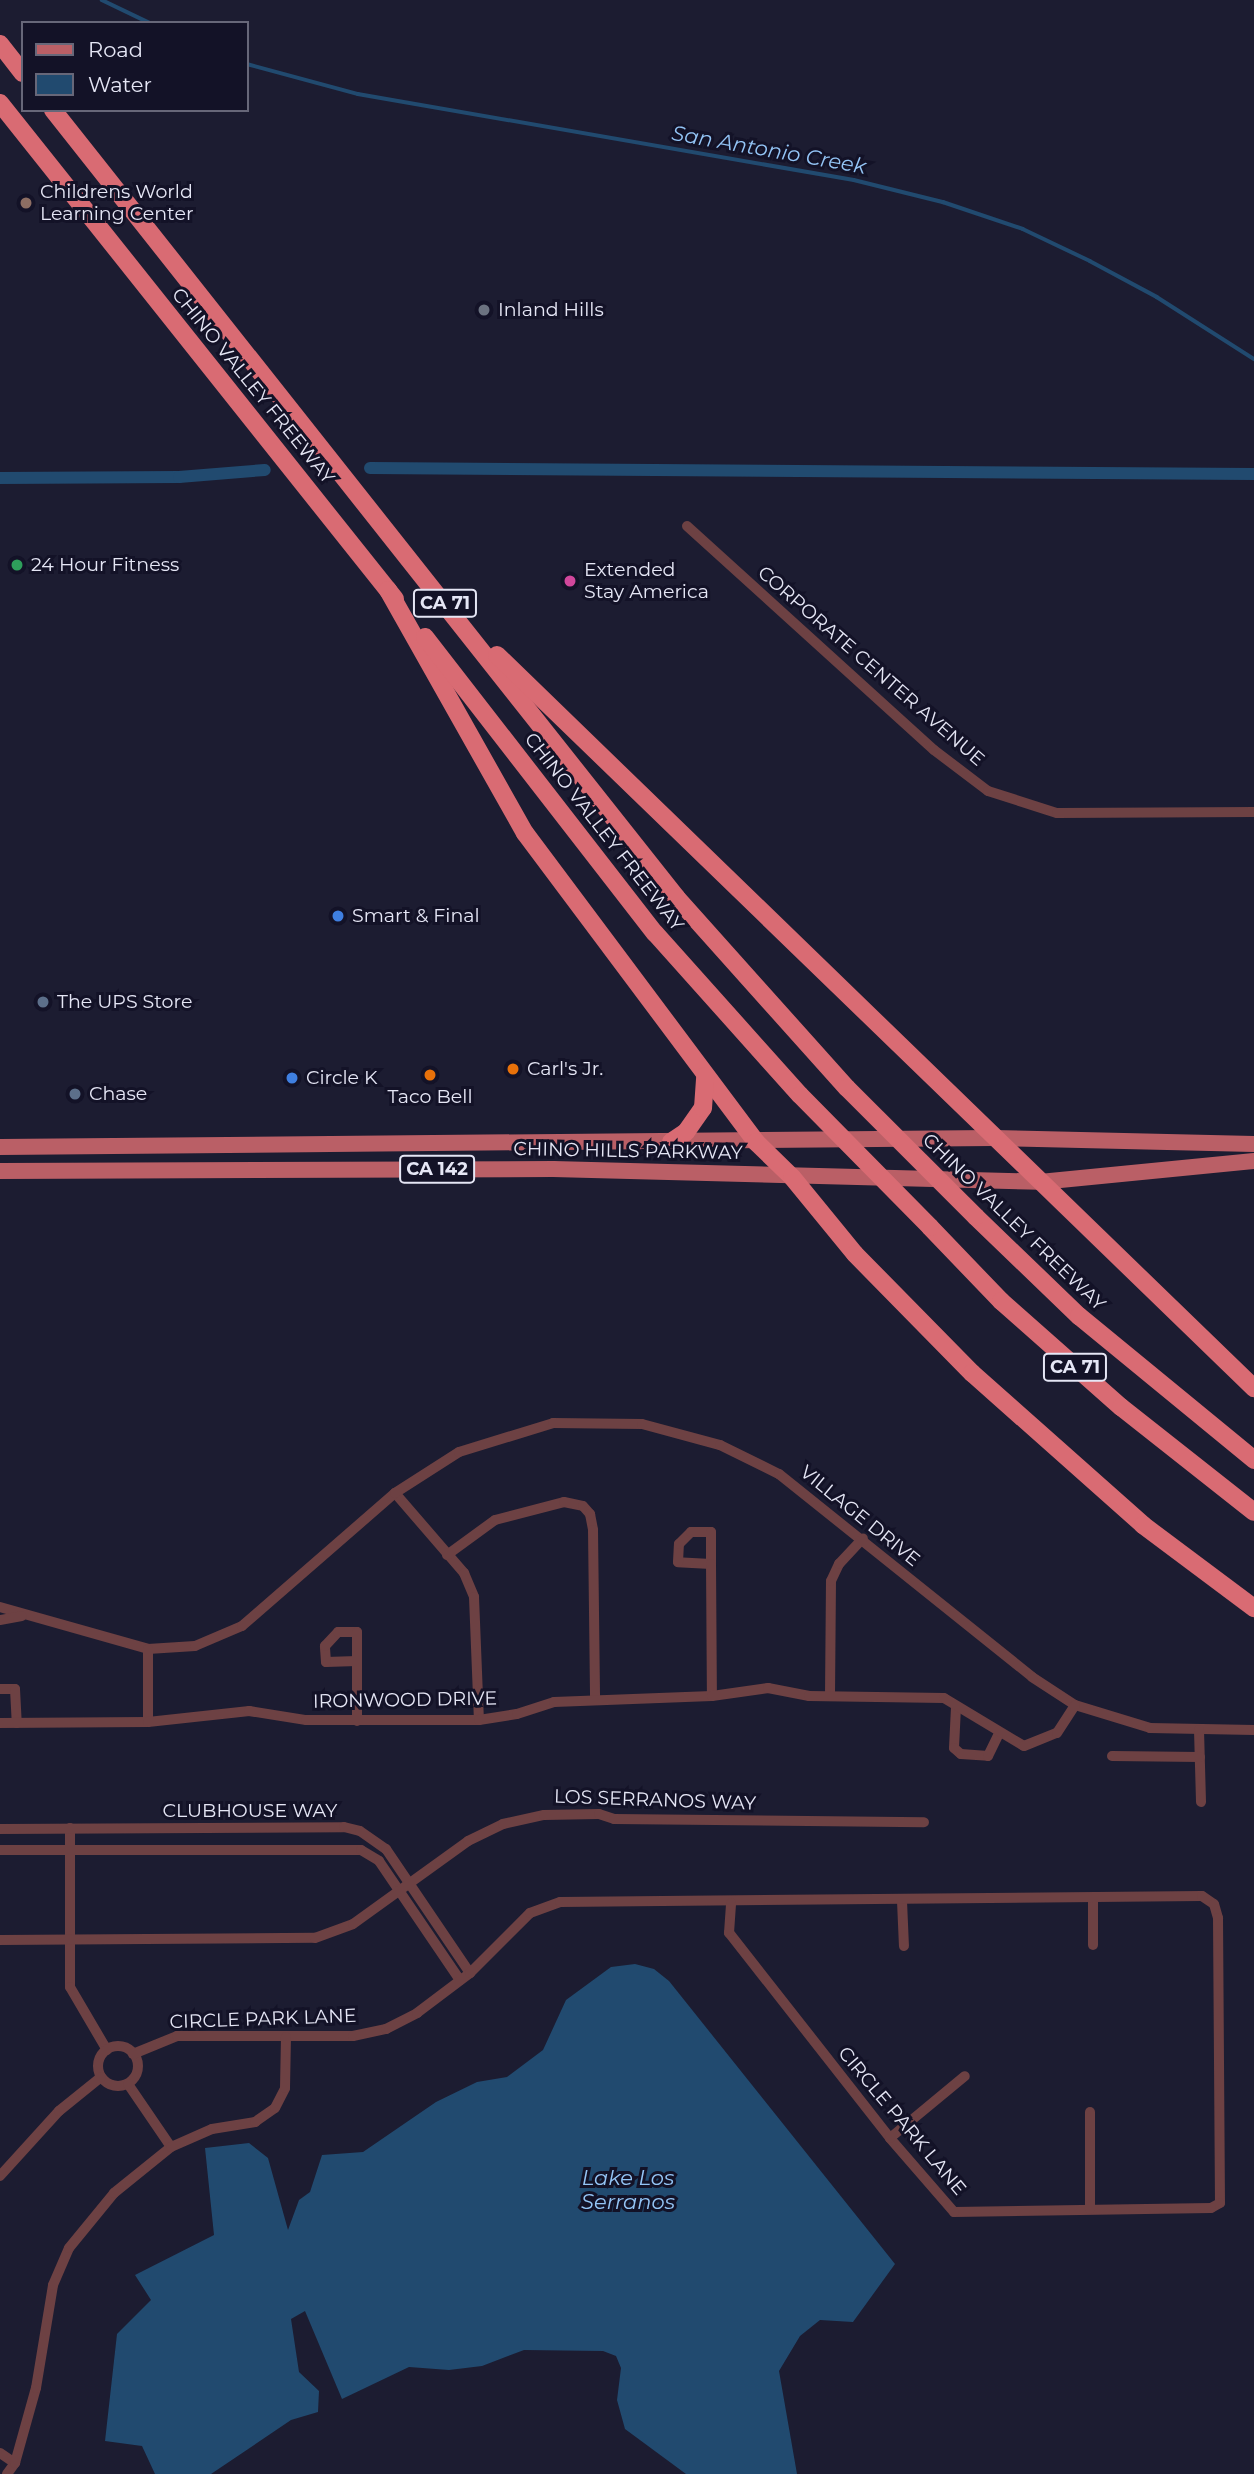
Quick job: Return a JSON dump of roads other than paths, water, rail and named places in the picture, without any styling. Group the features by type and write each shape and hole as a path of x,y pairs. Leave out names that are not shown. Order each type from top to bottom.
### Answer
{"highway":[{"path":"0,44 21,70"},
{"name":"CHINO VALLEY FREEWAY","path":"0,103 388,590 655,933 800,1095 1011,1310 1121,1407 1254,1512"},
{"name":"CHINO VALLEY FREEWAY","path":"55,112 676,897 848,1088 975,1217 1079,1316 1254,1460"},
{"path":"388,590 525,833 756,1142 792,1177 855,1254 972,1373 1143,1525 1254,1608"},
{"path":"448,607 1254,1388"},
{"path":"671,1142 686,1132 703,1108 705,1076"}],"main road":[{"name":"CHINO HILLS PARKWAY","path":"0,1147 993,1138 1254,1144"},
{"name":"CHINO HILLS PARKWAY","path":"0,1171 553,1169 1040,1182 1254,1161"}],"street":[{"name":"CORPORATE CENTER AVENUE","path":"687,526 934,750 988,791 1057,813 1254,812"},
{"name":"VILLAGE DRIVE","path":"0,1607 22,1616 148,1648 195,1646 242,1626 395,1493 459,1452 532,1429 596,1422 642,1424 720,1445 779,1474 863,1538 1032,1677 1075,1705 1150,1728 1254,1730"},
{"path":"395,1493 464,1573 474,1597 479,1720"},
{"path":"447,1555 495,1520 564,1502 583,1506 590,1514 593,1530 595,1699"},
{"path":"830,1695 831,1581 839,1564 863,1538"},
{"path":"711,1564 712,1696"},
{"name":"VILLAGE DRIVE","path":"0,1620 22,1616"},
{"path":"148,1648 148,1722"},
{"path":"357,1661 357,1721"},
{"name":"IRONWOOD DRIVE","path":"0,1723 148,1722 249,1711 306,1720 479,1720 517,1714 554,1702 712,1696 768,1688 830,1695 944,1698 1024,1746 1057,1733 1075,1705"},
{"path":"0,1689 15,1689 17,1723"},
{"path":"956,1707 954,1748 961,1754 988,1756 998,1744 999,1733"},
{"path":"1199,1730 1201,1802"},
{"path":"1112,1756 1200,1757"},
{"name":"LOS SERRANOS WAY","path":"0,1940 315,1938 353,1924 485,1832 544,1815 924,1822"},
{"name":"CLUBHOUSE WAY","path":"0,1829 344,1827 379,1843 411,1883 470,1973"},
{"path":"70,1828 70,1987 107,2050"},
{"name":"CLUBHOUSE WAY","path":"0,1850 353,1849 374,1856 460,1980"},
{"name":"CIRCLE PARK LANE","path":"133,2054 177,2036 353,2036 386,2029 417,2012 470,1973 530,1913 545,1905 1202,1896 1214,1903 1218,1919 1220,2203 1211,2208 954,2212 890,2138 729,1933 732,1903"},
{"path":"1093,1899 1094,1945"},
{"path":"902,1901 904,1946"},
{"path":"7,2474 15,2463 36,2388 62,2263 114,2193 171,2147 212,2129 255,2122 275,2108 285,2088 286,2037"},
{"path":"124,2047 133,2054 137,2070 128,2084 113,2086 101,2077 98,2062 107,2050 124,2047"},
{"path":"890,2138 965,2076"},
{"path":"0,2176 59,2111 101,2077"},
{"path":"128,2084 171,2147"},
{"path":"1090,2112 1090,2209"},
{"path":"0,2454 15,2463"}],"water":[{"name":"Lake Los Serranos","path":"635,1964 654,1969 669,1981 895,2264 853,2322 820,2320 800,2336 779,2371 797,2474 686,2474 625,2429 617,2400 621,2368 616,2356 603,2351 524,2350 482,2366 449,2370 409,2367 342,2399 305,2311 291,2319 299,2372 319,2391 318,2412 291,2420 211,2474 155,2474 142,2446 105,2441 117,2334 151,2300 135,2275 214,2235 205,2148 249,2143 268,2158 288,2230 299,2200 310,2192 322,2155 363,2152 436,2102 477,2082 507,2077 543,2050 566,2000 611,1967"}],"waterway":[{"name":"San Antonio Creek","path":"102,0 146,21"},
{"name":"San Antonio Creek","path":"248,64 358,94 854,180 943,202 1023,229 1090,261 1157,297 1254,359"},
{"path":"370,468 1254,474"},
{"path":"0,478 179,477 265,470"}],"place":[{"name":"Childrens World Learning Center","path":"26,203"},
{"name":"Inland Hills","path":"484,310"},
{"name":"24 Hour Fitness","path":"17,565"},
{"name":"Extended Stay America","path":"570,581"},
{"name":"Smart & Final","path":"338,916"},
{"name":"The UPS Store","path":"43,1002"},
{"name":"Carl's Jr.","path":"513,1069"},
{"name":"Taco Bell","path":"430,1075"},
{"name":"Circle K","path":"292,1078"},
{"name":"Chase","path":"75,1094"}]}
